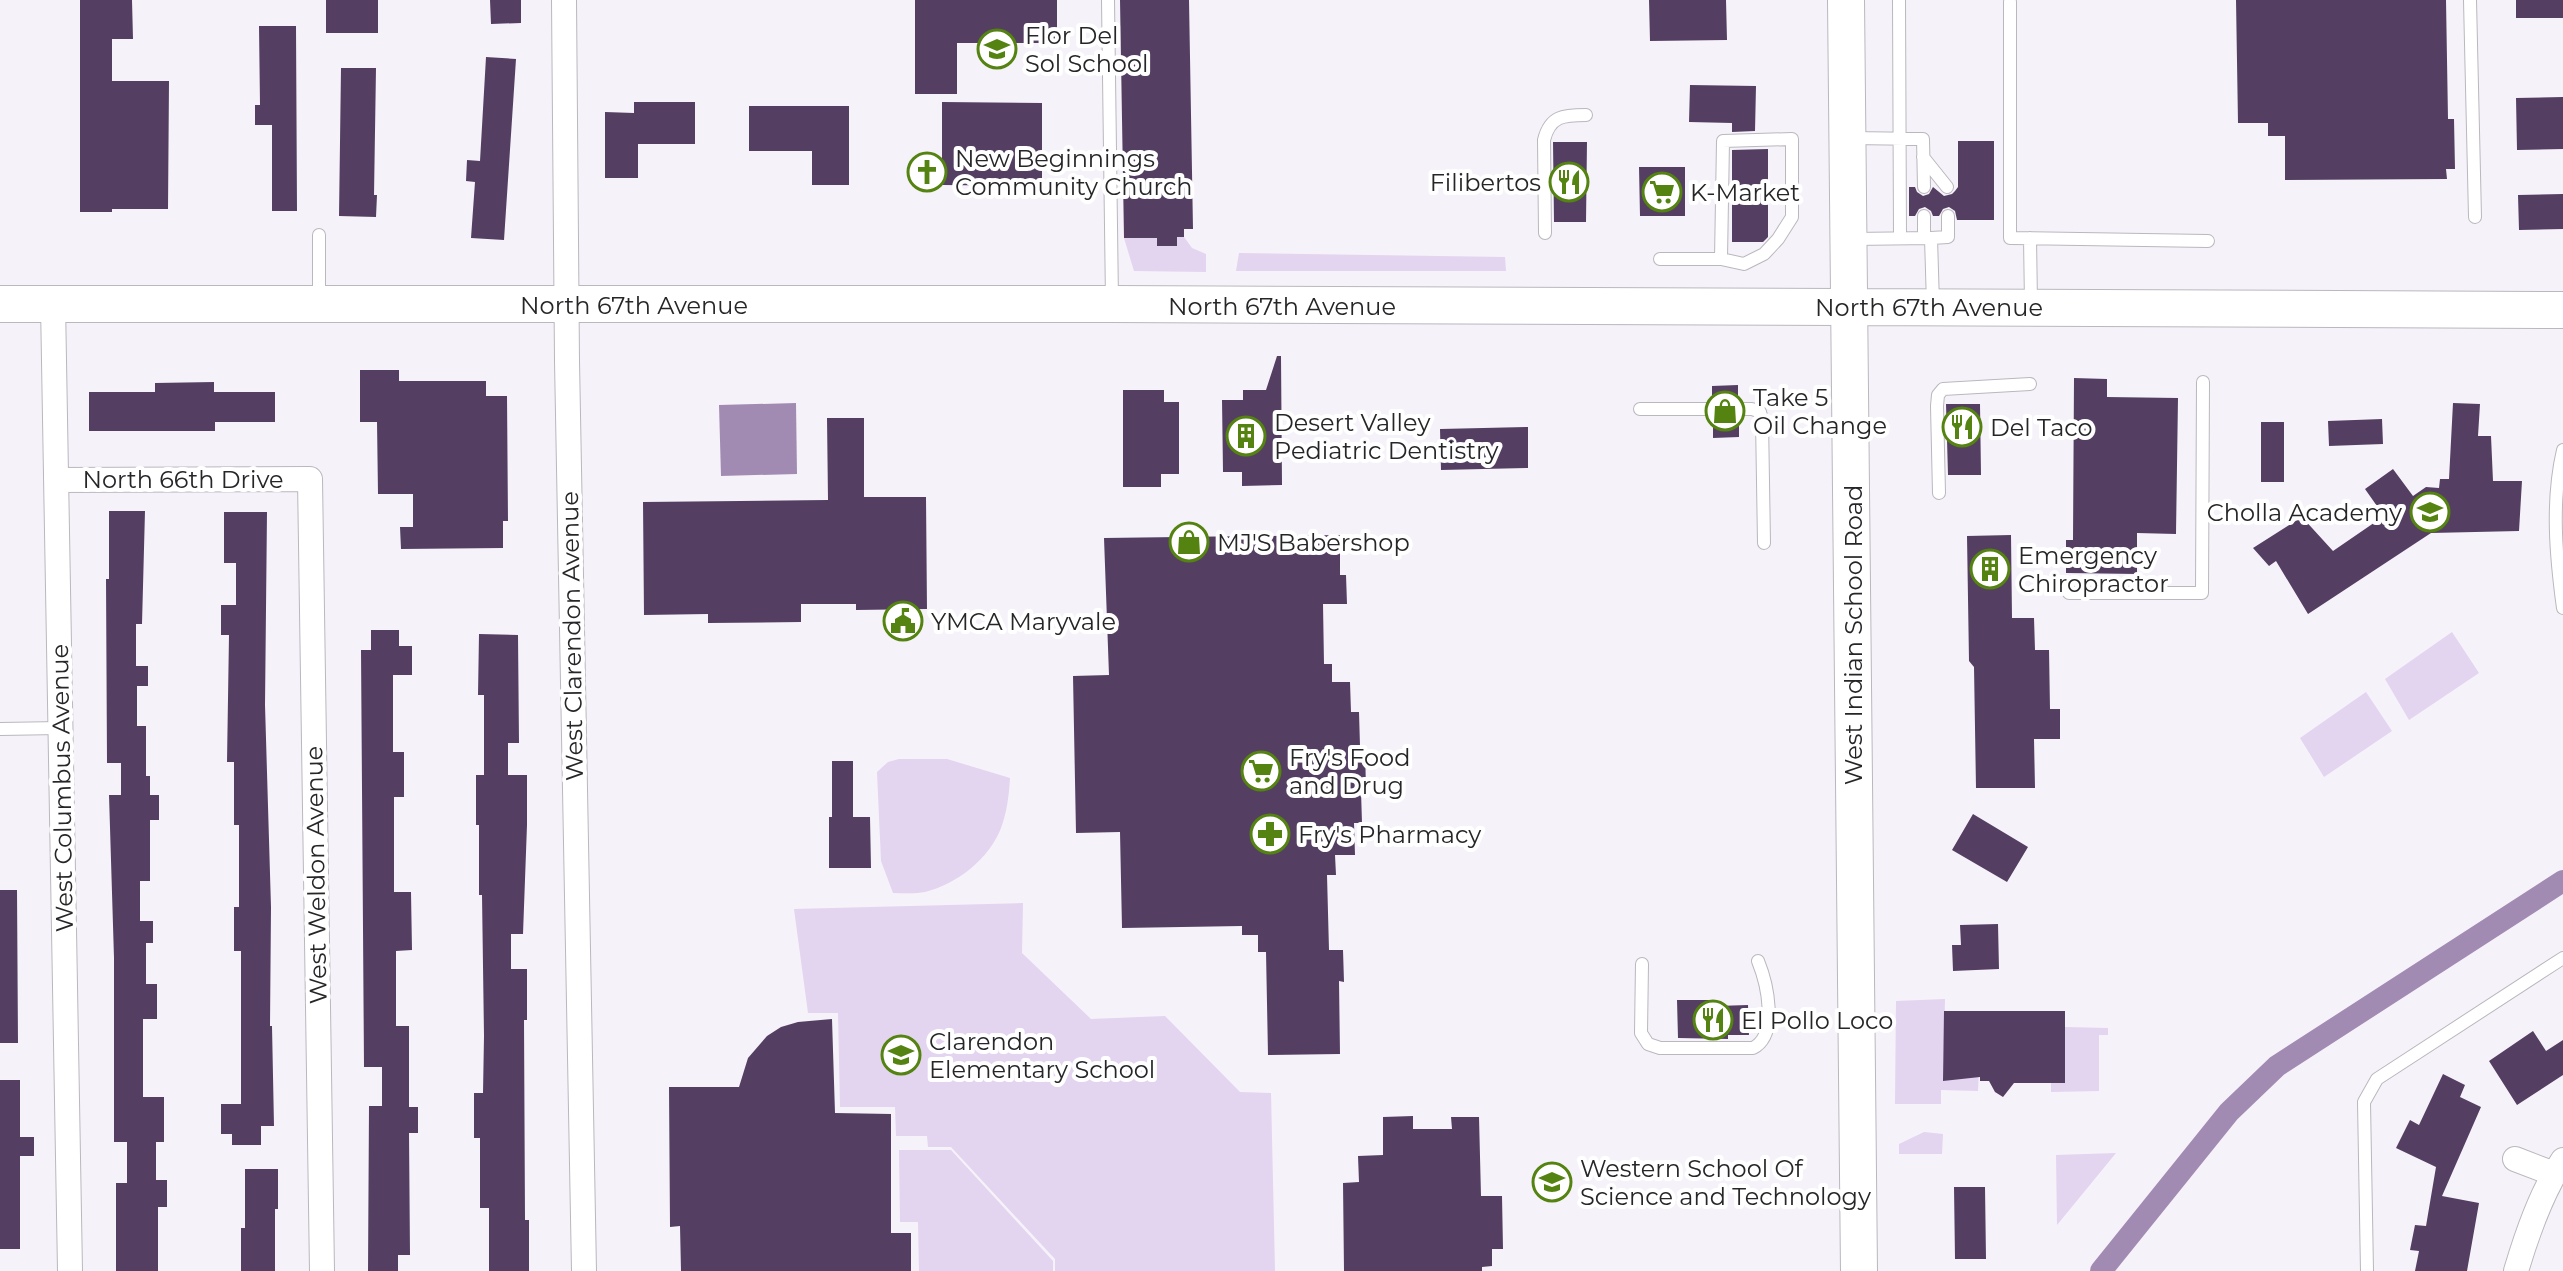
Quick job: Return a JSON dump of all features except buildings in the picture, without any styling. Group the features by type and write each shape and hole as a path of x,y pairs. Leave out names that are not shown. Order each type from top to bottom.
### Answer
{"main road":[{"name":"West Indian School Road","path":"1846,0 1859,1271"},
{"name":"North 67th Avenue","path":"0,304 1112,304 2563,310"}],"street":[{"name":"West Clarendon Avenue","path":"564,0 566,304 584,1271"},
{"name":"West Columbus Avenue","path":"53,304 70,1271"},
{"name":"North 66th Drive","path":"56,480 310,479"},
{"name":"West Weldon Avenue","path":"310,479 322,1271"},
{"path":"2515,1159 2558,1167 2516,1271"}],"lane":[{"path":"1108,0 1112,304"},
{"path":"1899,0 1900,238"},
{"path":"2470,0 2475,217"},
{"path":"2010,2 2010,238 2208,241"},
{"path":"1545,233 1544,140 1547,128 1556,119 1586,115"},
{"path":"1848,138 1923,139 1924,187"},
{"path":"1660,259 1721,259 1744,264 1764,254 1792,217 1792,139 1723,141 1721,259"},
{"path":"1923,157 1947,187"},
{"path":"1924,216 1933,307"},
{"path":"1849,239 1948,237 1948,216"},
{"path":"319,235 319,304"},
{"path":"2030,238 2031,308"},
{"path":"2069,593 2202,593 2203,382"},
{"path":"1939,493 1937,406 1938,395 1943,389 2030,384"},
{"path":"1640,409 1709,409"},
{"path":"1735,409 1760,412 1762,420 1764,543"},
{"path":"2563,450 2557,476 2557,564 2563,608"},
{"path":"0,729 60,728"},
{"path":"2367,1271 2364,1102 2377,1079 2563,958"},
{"path":"1642,964 1641,1033 1648,1044 1660,1048 1753,1048 1767,1036 1768,1023 1766,980 1758,961"}],"shaded area":[{"path":"1177,237 1184,237 1192,248 1206,254 1206,272 1134,271 1124,238 1157,238 1158,246 1177,246"},
{"path":"1239,253 1505,257 1506,271 1236,271"},
{"path":"796,403 797,474 721,476 719,405"},
{"path":"2452,632 2479,673 2409,720 2385,679"},
{"path":"2366,692 2392,731 2324,777 2300,738"},
{"path":"899,759 947,759 1010,778 1003,822 989,850 960,876 925,892 893,893 881,861 877,772 888,762"},
{"path":"1023,903 1022,953 1091,1019 1165,1016 1240,1092 1271,1093 1275,1271 1055,1271 1055,1259 951,1147 928,1147 927,1136 896,1136 895,1107 840,1107 838,1013 808,1013 794,909"},
{"path":"1945,999 1943,1081 1979,1068 1978,1091 1941,1090 1941,1104 1895,1104 1896,1001"},
{"path":"2065,1027 2108,1028 2108,1035 2099,1035 2099,1091 2051,1092 2051,1083 2065,1083"},
{"path":"1924,1132 1943,1134 1942,1154 1899,1154 1899,1144"},
{"path":"899,1150 951,1150 1053,1261 1053,1271 919,1271 918,1222 900,1222"},
{"path":"2116,1153 2057,1225 2056,1155"}],"waterway":[{"path":"2101,1271 2229,1112 2277,1066 2563,881"}],"place":[{"name":"Flor Del Sol School","path":"997,49"},
{"name":"New Beginnings Community Church","path":"927,172"},
{"name":"Filibertos","path":"1569,182"},
{"name":"K-Market","path":"1662,192"},
{"name":"Take 5 Oil Change","path":"1725,411"},
{"name":"Del Taco","path":"1962,427"},
{"name":"Desert Valley Pediatric Dentistry","path":"1246,436"},
{"name":"Cholla Academy","path":"2430,512"},
{"name":"MJ'S Babershop","path":"1189,542"},
{"name":"Emergency Chiropractor","path":"1990,569"},
{"name":"YMCA Maryvale","path":"903,621"},
{"name":"Fry's Food and Drug","path":"1261,771"},
{"name":"Fry's Pharmacy","path":"1270,834"},
{"name":"El Pollo Loco","path":"1713,1020"},
{"name":"Clarendon Elementary School","path":"901,1055"},
{"name":"Western School Of Science and Technology","path":"1552,1182"}]}
